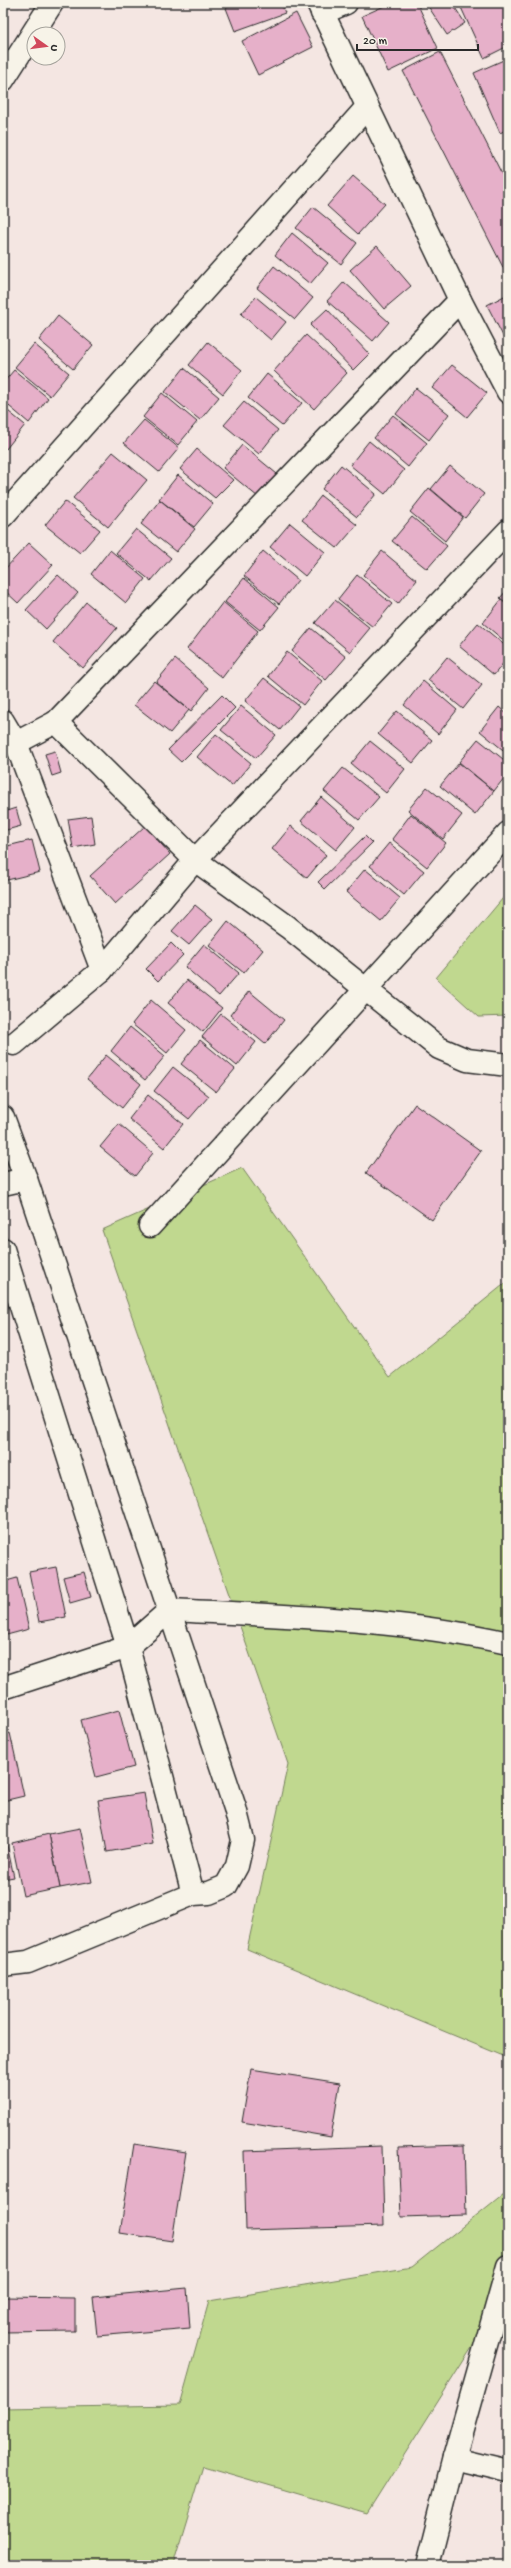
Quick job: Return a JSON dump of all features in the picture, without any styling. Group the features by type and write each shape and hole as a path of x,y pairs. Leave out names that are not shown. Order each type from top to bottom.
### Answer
{"street":[{"path":"3,80 52,3"},
{"path":"346,3 320,8 460,300 508,392"},
{"path":"3,516 367,107"},
{"path":"16,743 56,722 460,300"},
{"path":"14,1044 102,970 196,860 508,531"},
{"path":"3,721 16,743 102,970"},
{"path":"56,722 196,860 288,927 364,990 393,1009 439,1048 467,1060 508,1065"},
{"path":"150,1226 508,833"},
{"path":"3,1117 26,1179 170,1610 235,1808 243,1840 237,1866 226,1886 209,1893 193,1894 28,1962 3,1965"},
{"path":"3,1184 26,1179"},
{"path":"3,1249 128,1647 193,1894"},
{"path":"3,1688 128,1647 170,1610 345,1619 472,1634 508,1643"},
{"path":"427,2565 454,2458 508,2266"},
{"path":"454,2458 508,2471"}],"green space":[{"path":"508,892 508,1016 479,1017 436,978"},
{"path":"242,1168 390,1377 508,1281 508,2058 247,1949 288,1764 102,1230"},
{"path":"508,2190 508,2248 490,2319 367,2514 203,2466 173,2565 3,2565 3,2408 180,2405 209,2301 412,2267"}],"building":[{"path":"239,3 281,3 285,13 235,31 226,8"},
{"path":"391,3 417,3 438,48 388,72 362,16"},
{"path":"426,3 452,3 465,23 447,35"},
{"path":"459,3 508,3 508,46 484,58"},
{"path":"296,13 313,47 258,75 242,41"},
{"path":"440,52 508,186 508,277 403,71"},
{"path":"508,58 508,129 500,133 474,73"},
{"path":"353,176 385,204 358,234 327,206"},
{"path":"313,207 357,243 341,264 296,228"},
{"path":"292,233 328,263 310,284 275,255"},
{"path":"377,246 411,286 384,309 350,270"},
{"path":"274,266 313,298 295,319 257,288"},
{"path":"344,282 389,322 373,341 327,301"},
{"path":"508,294 508,336 504,338 487,305"},
{"path":"256,297 286,322 271,340 241,314"},
{"path":"327,309 369,354 353,370 310,325"},
{"path":"58,316 93,345 73,369 39,340"},
{"path":"306,335 347,373 314,409 274,371"},
{"path":"208,342 242,370 223,394 189,365"},
{"path":"34,344 69,373 50,396 15,367"},
{"path":"452,365 487,393 467,417 432,388"},
{"path":"184,368 219,397 200,420 165,392"},
{"path":"14,370 48,398 29,423 3,401 3,383"},
{"path":"267,374 302,403 282,426 248,398"},
{"path":"416,388 449,414 429,440 396,414"},
{"path":"162,393 197,422 178,445 143,417"},
{"path":"244,402 278,430 259,454 224,425"},
{"path":"3,407 25,425 6,449 3,446"},
{"path":"393,415 427,443 408,467 374,438"},
{"path":"144,420 179,448 159,472 124,443"},
{"path":"369,441 404,470 385,494 350,465"},
{"path":"242,445 277,474 258,497 223,468"},
{"path":"197,449 233,480 215,498 180,469"},
{"path":"113,452 147,480 108,527 73,498"},
{"path":"341,465 376,494 357,517 322,489"},
{"path":"450,466 484,494 465,518 431,489"},
{"path":"178,475 213,504 194,527 159,499"},
{"path":"429,488 463,517 445,541 410,512"},
{"path":"321,496 357,525 337,548 302,520"},
{"path":"160,500 195,529 176,552 141,524"},
{"path":"65,501 100,530 80,553 45,525"},
{"path":"412,517 447,546 427,569 392,541"},
{"path":"290,523 325,552 305,576 270,547"},
{"path":"136,529 171,558 151,581 116,553"},
{"path":"29,543 53,565 18,603 3,589 3,571"},
{"path":"110,550 145,579 126,603 91,574"},
{"path":"263,551 298,580 279,604 244,576"},
{"path":"382,551 417,580 398,604 363,575"},
{"path":"58,575 78,593 46,629 26,610"},
{"path":"357,575 392,604 373,627 338,599"},
{"path":"244,578 279,607 260,630 225,602"},
{"path":"508,589 508,604 500,598"},
{"path":"335,600 370,628 350,652 315,623"},
{"path":"501,600 508,605 508,644 483,623"},
{"path":"86,602 117,628 83,668 53,642"},
{"path":"223,602 258,631 222,678 187,649"},
{"path":"478,623 508,648 508,657 494,675 459,646"},
{"path":"311,628 346,657 326,680 292,651"},
{"path":"287,652 322,681 303,705 268,676"},
{"path":"447,657 482,685 463,709 428,680"},
{"path":"175,659 209,688 191,711 156,682"},
{"path":"264,678 299,706 280,730 245,701"},
{"path":"154,681 189,710 170,733 134,705"},
{"path":"423,681 457,710 438,734 404,705"},
{"path":"222,695 235,708 181,762 168,750"},
{"path":"241,706 276,735 256,758 221,730"},
{"path":"499,707 508,715 508,754 480,731"},
{"path":"397,711 432,740 413,763 378,734"},
{"path":"216,734 251,763 232,786 197,757"},
{"path":"478,739 508,763 508,773 494,791 459,762"},
{"path":"370,741 405,769 386,793 351,764"},
{"path":"55,751 61,773 52,776 45,754"},
{"path":"459,763 494,791 475,815 440,786"},
{"path":"343,768 379,797 359,820 324,791"},
{"path":"427,787 462,815 443,839 408,810"},
{"path":"321,797 355,827 336,850 301,821"},
{"path":"16,808 21,826 3,831 3,812"},
{"path":"411,814 446,843 427,867 392,839"},
{"path":"91,816 95,844 73,848 68,819"},
{"path":"145,826 170,854 115,904 90,876"},
{"path":"291,826 326,855 307,878 272,849"},
{"path":"365,836 372,843 325,889 318,882"},
{"path":"32,840 40,872 3,881 3,847"},
{"path":"389,843 424,871 404,895 370,866"},
{"path":"365,869 400,898 381,921 346,892"},
{"path":"195,905 212,919 189,945 172,931"},
{"path":"228,921 263,950 244,973 209,945"},
{"path":"171,943 183,955 158,981 146,969"},
{"path":"204,944 239,973 219,996 185,967"},
{"path":"187,980 222,1008 203,1032 168,1003"},
{"path":"249,991 284,1020 265,1044 230,1015"},
{"path":"151,1000 186,1030 167,1053 132,1024"},
{"path":"221,1014 256,1042 237,1066 202,1037"},
{"path":"130,1027 165,1056 145,1080 111,1051"},
{"path":"200,1040 235,1069 216,1092 181,1064"},
{"path":"106,1055 141,1084 122,1108 87,1079"},
{"path":"173,1067 209,1096 189,1119 154,1091"},
{"path":"148,1095 183,1124 164,1148 129,1119"},
{"path":"415,1104 481,1151 432,1220 366,1173"},
{"path":"119,1124 153,1153 135,1176 100,1147"},
{"path":"56,1567 66,1617 39,1622 29,1572"},
{"path":"84,1572 91,1597 70,1603 63,1577"},
{"path":"17,1578 29,1629 3,1636 3,1582"},
{"path":"119,1710 134,1767 96,1777 81,1720"},
{"path":"10,1733 24,1796 3,1801 3,1735"},
{"path":"144,1793 153,1844 107,1852 98,1800"},
{"path":"80,1828 92,1882 60,1888 49,1834"},
{"path":"49,1834 60,1888 23,1896 12,1843"},
{"path":"3,1836 5,1836 14,1877 3,1879"},
{"path":"251,2069 340,2083 331,2137 242,2122"},
{"path":"134,2144 186,2152 172,2241 120,2233"},
{"path":"464,2145 466,2215 401,2217 398,2147"},
{"path":"382,2146 384,2226 246,2230 244,2151"},
{"path":"187,2288 190,2328 97,2336 93,2297"},
{"path":"3,2297 75,2298 75,2331 3,2332"}]}
